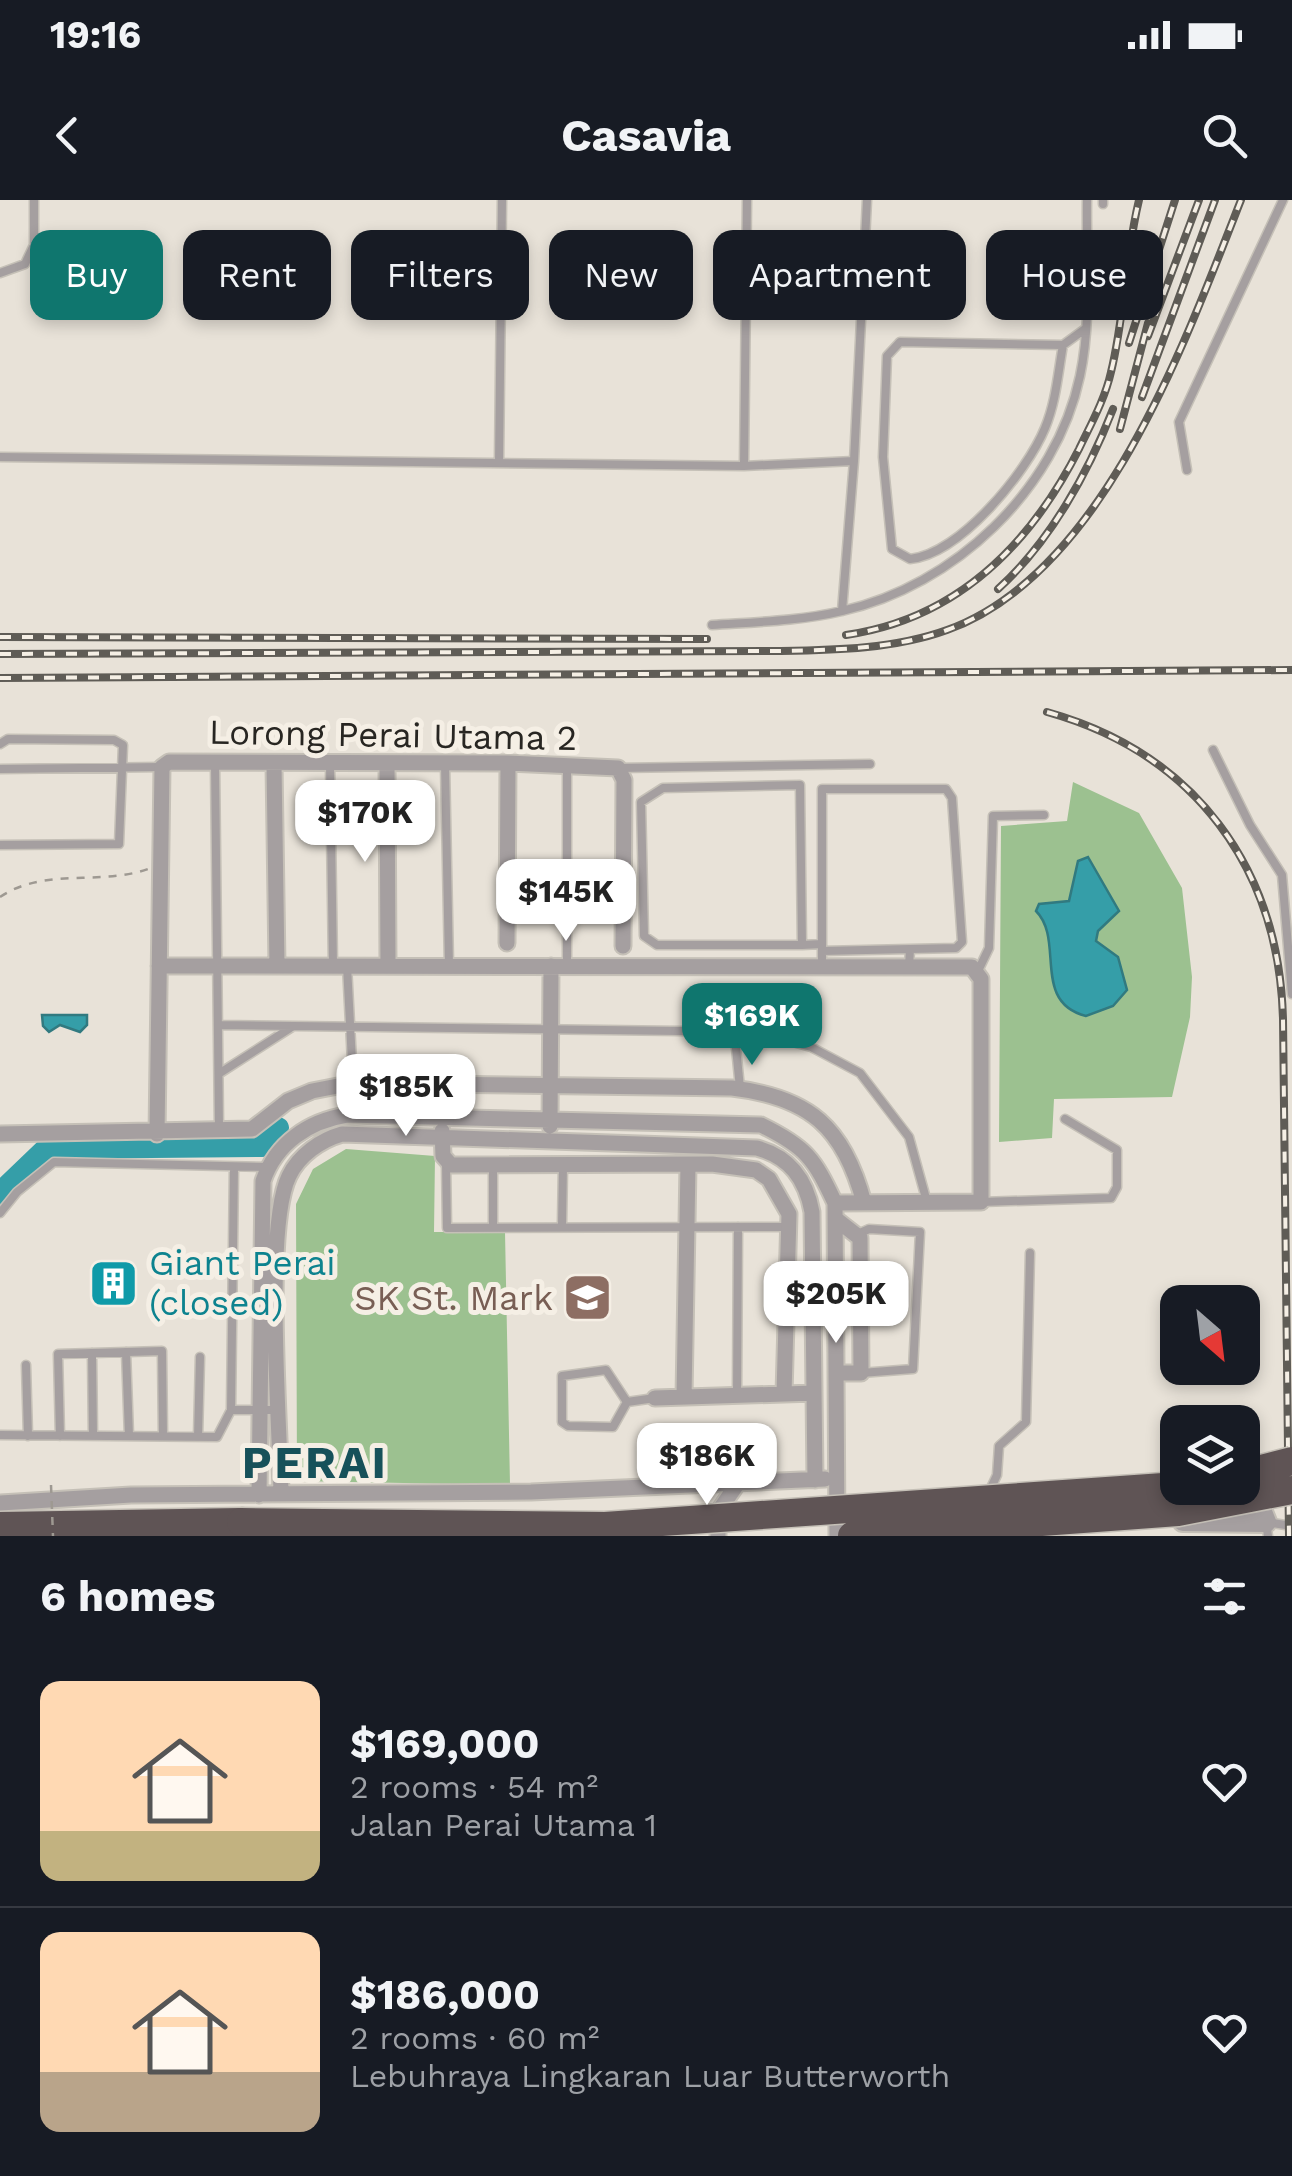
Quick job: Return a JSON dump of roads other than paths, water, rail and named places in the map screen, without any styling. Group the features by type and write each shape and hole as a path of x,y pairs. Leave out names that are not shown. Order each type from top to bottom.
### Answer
{"highway":[{"path":"1260,1470 1292,1462"},
{"path":"0,1526 241,1522 606,1526 1160,1487"},
{"path":"842,1534 1178,1512 1292,1490"}],"street":[{"name":"Lorong Perai Utama 2","path":"162,767 169,762 508,763 621,770"},
{"path":"507,943 508,763"},
{"path":"387,764 388,966"},
{"path":"274,765 277,966"},
{"path":"157,1134 162,767"},
{"path":"621,770 623,946"},
{"path":"159,966 735,966 822,954 909,967 974,970 981,979 980,1202 836,1203"},
{"path":"550,1140 550,1027 559,966"},
{"path":"0,1134 219,1133 252,1129 288,1101 353,1084 740,1089 788,1098 825,1126 846,1153 864,1202"},
{"path":"442,1117 446,1162 493,1166 688,1165 756,1170 781,1194 788,1227 784,1394"},
{"path":"259,1494 263,1182 268,1166 304,1128 328,1118 442,1117 760,1125 804,1148 816,1161 836,1203 837,1479 842,1534 976,1518 1238,1497 1260,1508 1267,1529 1189,1520 1012,1536"},
{"path":"281,1494 277,1258 284,1188 295,1166 327,1138 342,1134 757,1148 786,1160 810,1197 812,1212 815,1480"},
{"path":"684,1397 688,1165"},
{"path":"837,1220 858,1234 861,1373 837,1373"},
{"path":"655,1398 814,1393"},
{"path":"0,1503 674,1487 837,1479"},
{"path":"718,1536 718,1512 738,1484"},
{"path":"674,1487 703,1498 718,1512"}],"lane":[{"path":"0,273 25,264 34,245 34,200"},
{"path":"498,463 502,200"},
{"path":"744,466 747,200"},
{"path":"842,611 867,200"},
{"path":"712,625 842,611 883,600 937,574 1008,514 1048,460 1068,416 1080,376 1085,328 1087,200"},
{"path":"1188,470 1180,422 1283,200"},
{"path":"1063,344 1054,402 1042,434 987,510 939,551 910,559 892,549 883,457 887,356 892,348 900,342 1063,344 1085,328"},
{"path":"0,457 744,466 854,461"},
{"path":"0,744 8,738 114,740 123,746 119,844 0,845"},
{"path":"1213,750 1250,826 1282,875 1292,994"},
{"path":"215,764 219,1133"},
{"path":"330,764 340,966 353,1084"},
{"path":"445,764 450,966"},
{"path":"621,770 870,764"},
{"path":"559,966 567,766"},
{"path":"1,767 162,767"},
{"path":"802,944 800,785 663,788 650,792 641,802 644,936 650,943 802,944 822,954 956,948 962,942 955,809 946,789 822,788 822,954"},
{"path":"974,970 989,948 993,816 1044,815"},
{"path":"909,967 910,949"},
{"path":"218,1025 350,1030 734,1028 811,1047 860,1074 909,1137 927,1202"},
{"path":"219,1074 292,1028"},
{"path":"734,1028 740,1089"},
{"path":"980,1202 1111,1198 1116,1187 1117,1150 1065,1119"},
{"path":"0,1212 16,1192 54,1162 268,1166"},
{"path":"446,1162 447,1228 562,1224 788,1227"},
{"path":"493,1166 493,1227"},
{"path":"562,1224 563,1166"},
{"path":"0,1436 217,1436 231,1410 234,1167"},
{"path":"737,1396 738,1227"},
{"path":"858,1234 869,1229 920,1232 913,1369 861,1373"},
{"path":"976,1518 997,1475 998,1446 1026,1422 1030,1253"},
{"path":"60,1436 58,1354 162,1351 163,1436"},
{"path":"126,1352 128,1436"},
{"path":"92,1353 93,1436"},
{"path":"198,1436 200,1357"},
{"path":"26,1365 28,1436"},
{"path":"606,1370 627,1402 613,1427 568,1426 558,1419 558,1382 570,1372 606,1370"},
{"path":"627,1402 655,1398"},
{"path":"231,1410 280,1410"},
{"path":"1267,1529 1292,1526"}],"water":[{"path":"1088,857 1119,911 1098,931 1096,941 1118,957 1127,990 1113,1006 1086,1016 1069,1009 1059,998 1048,938 1036,911 1039,904 1069,901 1078,861"},
{"path":"42,1015 87,1015 87,1025 80,1032 60,1025 49,1032 43,1026"}],"waterway":[{"path":"0,1193 47,1148 262,1146 278,1128"}],"railway":[{"path":"846,635 922,613 956,594 986,572 1038,516 1079,449 1108,382 1139,200"},
{"path":"1129,343 1175,200"},
{"path":"1148,336 1199,200"},
{"path":"1142,397 1215,200"},
{"path":"0,654 801,651 886,645 947,630 1002,601 1051,559 1094,507 1132,447 1164,384 1241,200"},
{"path":"1120,429 1148,323"},
{"path":"998,589 1034,550 1066,505 1113,409"},
{"path":"0,637 707,639"},
{"path":"0,678 1292,670"},
{"path":"1047,712 1099,731 1145,756 1185,787 1219,824 1245,866 1265,913 1278,964 1283,1019 1289,1536"}],"place":[{"name":"Giant Perai (closed)","path":"114,1283"},
{"name":"SK St. Mark","path":"588,1298"}],"district":[{"name":"PERAI","path":"315,1462"}]}
